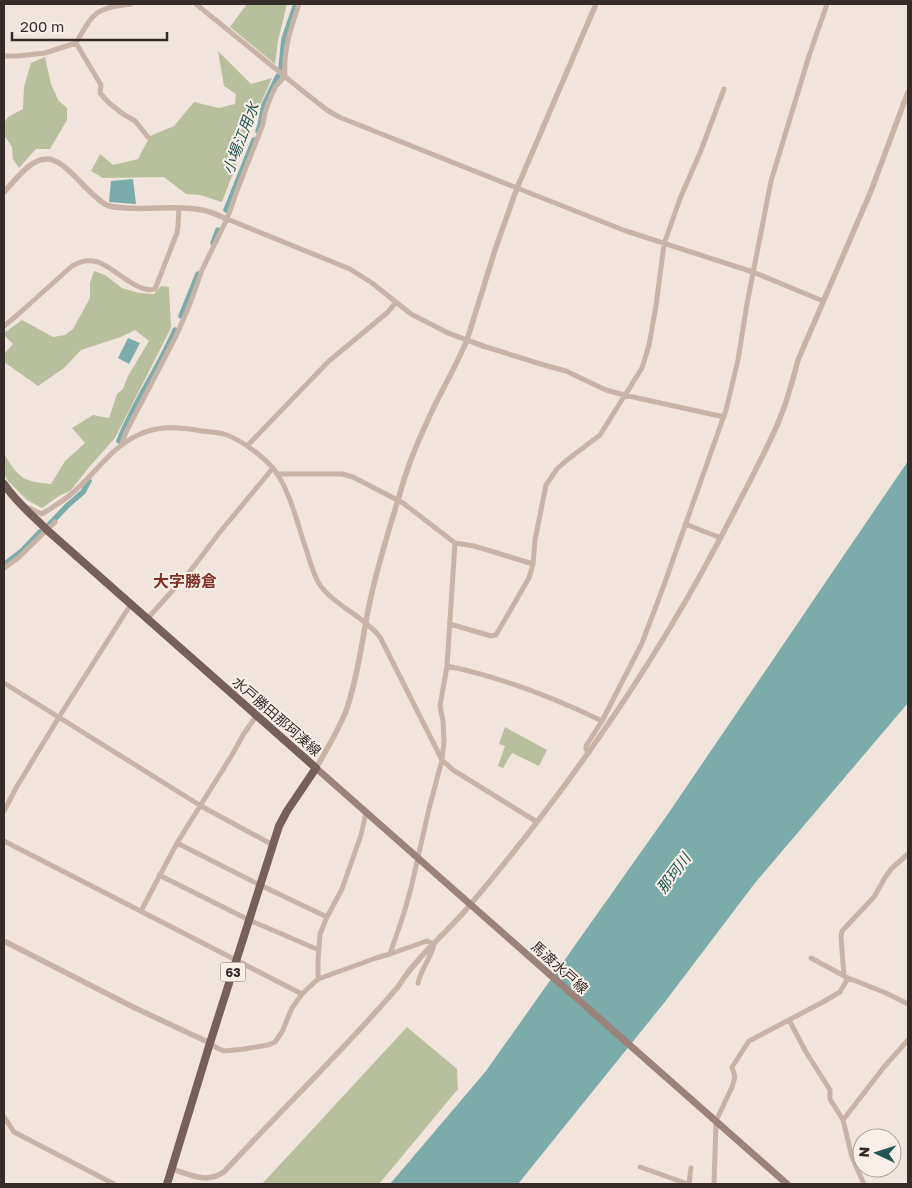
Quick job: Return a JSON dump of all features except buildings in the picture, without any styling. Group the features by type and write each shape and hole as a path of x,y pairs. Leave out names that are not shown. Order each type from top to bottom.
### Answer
{"main road":[{"name":"水戸勝田那珂湊線","path":"4,484 21,506 47,530 316,768 283,817 167,1184"},
{"name":"馬渡水戸線","path":"316,768 787,1184"}],"street":[{"path":"4,56 46,53 76,42 92,17 98,12 131,4"},
{"path":"196,4 327,110 339,117 626,230 753,272 823,301"},
{"path":"122,444 126,432 176,336 202,270 227,219 263,124 271,96 276,86 285,76 284,65 287,43 299,4"},
{"path":"316,768 340,725 346,709 358,665 373,589 405,476 419,439 467,340 493,256 517,188 596,4"},
{"path":"589,753 586,746 602,721 642,643 724,417 738,360 771,181 827,4"},
{"path":"76,42 101,84 100,92 109,103 135,121 148,137"},
{"path":"450,624 491,636 496,635 529,578 546,485 567,460 600,435 642,368 649,345 656,306 664,244 724,89"},
{"path":"172,1169 202,1179 209,1179 224,1172 355,1034 397,988 412,966 471,905 589,753 640,677 698,581 780,419 798,360 871,191 908,92"},
{"path":"4,192 35,162 41,159 53,160 63,166 107,205 130,208 204,210 350,270 372,283 410,314 448,333 483,346 566,371 606,390 724,417"},
{"path":"4,326 72,266 84,261 98,261 105,264 127,281 145,289 154,289 177,233 179,208"},
{"path":"247,446 329,361 388,312 396,302"},
{"path":"21,506 26,506 42,514 70,495 122,444 148,430 179,427 218,433 232,437 247,446 273,468 286,491 318,582 332,597 366,622 380,637 442,760 460,775 537,822"},
{"path":"147,619 192,570 220,532 273,468"},
{"path":"277,474 342,474 352,477 403,503 455,542 533,564"},
{"path":"4,568 18,558 55,522"},
{"path":"685,524 721,538"},
{"path":"390,954 404,913 442,760 444,741 440,706 447,666 455,542"},
{"path":"4,811 59,717 130,604"},
{"path":"447,666 504,680 568,705 602,721"},
{"path":"4,683 201,806 273,845"},
{"path":"140,911 177,844 243,735 257,716"},
{"path":"318,979 320,934 326,917 342,889 362,835 366,813"},
{"path":"4,841 302,994"},
{"path":"177,844 326,917"},
{"path":"714,1184 716,1121 735,1077 732,1067 749,1041 840,992 846,977 841,937 842,931 874,897 892,868 908,854"},
{"path":"159,875 249,920 319,950"},
{"path":"4,941 224,1051 268,1045 276,1042 292,1008 302,994 318,979 427,941 434,944"},
{"path":"418,983 434,944"},
{"path":"811,958 846,977 908,1004"},
{"path":"789,1020 806,1052 830,1090 830,1099 843,1120 852,1157 864,1184"},
{"path":"843,1120 884,1067 908,1040"},
{"path":"4,1116 14,1132 114,1184"},
{"path":"640,1167 687,1184 691,1168"}],"green space":[{"path":"247,4 287,4 278,41 275,64 230,27"},
{"path":"218,51 251,84 272,78 252,123 222,202 200,195 186,194 164,177 103,178 91,171 100,154 113,165 138,159 150,136 174,126 194,102 219,108 235,104 236,94 224,86"},
{"path":"45,57 51,84 58,100 67,108 67,120 50,149 36,149 19,168 13,159 12,147 4,135 4,123 8,117 23,109 24,87 31,63"},
{"path":"94,271 105,275 122,288 139,293 154,294 161,286 169,287 171,328 115,438 70,491 42,508 27,500 8,481 4,474 4,454 13,468 22,477 34,482 51,484 65,461 85,443 72,428 93,415 109,418 117,394 123,389 128,376 149,341 135,330 121,337 81,350 64,368 38,386 4,362 4,354 13,344 4,333 22,320 53,337 65,335 73,329 90,298 90,283"},
{"path":"505,727 547,750 539,766 512,753 503,768 498,766 505,746 499,744"},
{"path":"407,1027 457,1069 458,1089 379,1184 262,1184"}],"water":[{"path":"133,179 136,204 109,202 111,181"},
{"path":"128,338 140,343 129,364 118,358"},
{"name":"那珂川","path":"908,461 908,703 755,883 664,1003 518,1184 390,1184 486,1071 670,811"}],"waterway":[{"name":"小場江用水","path":"281,68 284,39 296,4"},
{"name":"小場江用水","path":"258,131 264,105 278,76"},
{"name":"小場江用水","path":"226,210 254,140"},
{"name":"小場江用水","path":"213,243 218,230"},
{"name":"小場江用水","path":"181,316 198,274"},
{"name":"小場江用水","path":"119,441 175,330"},
{"name":"小場江用水","path":"49,525 83,492 89,481"},
{"name":"小場江用水","path":"4,565 22,551 40,532"}],"district":[{"name":"大字勝倉","path":"185,581"}]}
